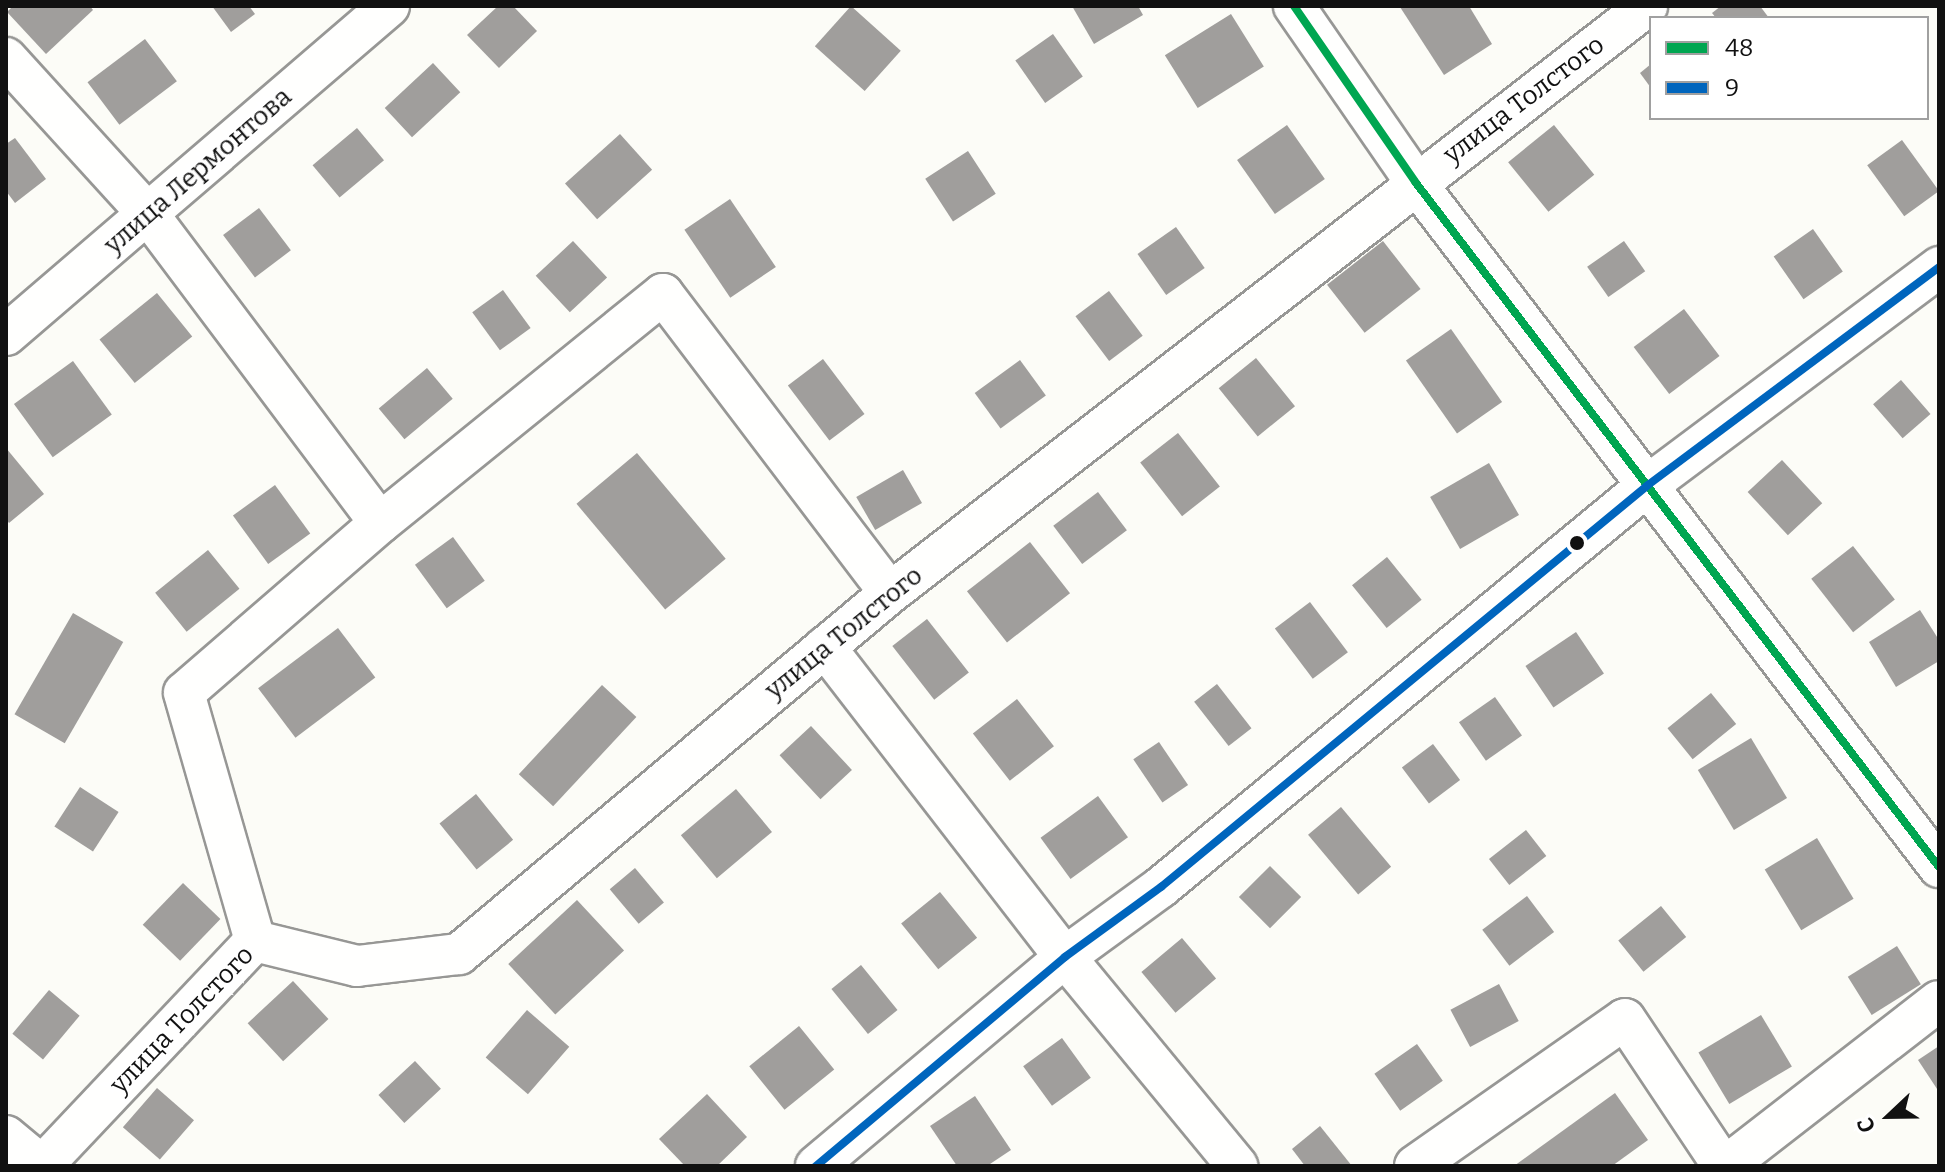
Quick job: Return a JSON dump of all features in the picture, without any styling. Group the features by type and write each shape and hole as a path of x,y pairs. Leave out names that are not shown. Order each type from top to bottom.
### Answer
{"street":[{"name":"улица Лермонтова","path":"6,335 389,6"},
{"path":"1294,6 1416,183 1939,867"},
{"name":"улица Толстого","path":"42,1166 255,941 357,966 459,954 890,593 1647,6"},
{"path":"6,58 148,214 380,523"},
{"path":"816,1166 1065,957 1161,887 1648,485 1939,267"},
{"path":"255,941 184,693 380,523 663,294 890,593"},
{"path":"825,647 1065,957 1237,1166"},
{"path":"1415,1166 1625,1019 1724,1166 1939,1001"},
{"path":"6,1136 42,1166"}],"building":[{"path":"13,6 90,6 93,10 46,54 7,12"},
{"path":"212,6 249,6 255,14 231,32"},
{"path":"498,6 513,6 537,31 499,68 467,35"},
{"path":"851,6 901,51 865,91 815,46"},
{"path":"1072,6 1138,6 1143,15 1094,44"},
{"path":"1469,6 1492,44 1444,75 1400,7"},
{"path":"1721,6 1760,6 1768,16 1714,16 1712,13"},
{"path":"1231,14 1264,67 1198,108 1165,55"},
{"path":"1053,34 1083,77 1045,103 1015,60"},
{"path":"145,39 177,81 119,125 87,82"},
{"path":"433,63 460,92 412,137 385,108"},
{"path":"1649,66 1649,85 1640,73"},
{"path":"1287,125 1325,179 1275,214 1237,160"},
{"path":"1554,125 1594,175 1548,212 1508,162"},
{"path":"357,128 384,160 340,197 313,165"},
{"path":"620,134 652,170 597,219 565,184"},
{"path":"15,138 46,179 15,203 6,191 6,144"},
{"path":"1902,140 1939,191 1904,216 1867,165"},
{"path":"968,151 996,194 953,222 925,179"},
{"path":"730,199 776,267 730,298 684,230"},
{"path":"259,208 291,250 255,277 223,235"},
{"path":"1176,227 1205,268 1166,295 1137,254"},
{"path":"1813,229 1843,272 1804,299 1774,257"},
{"path":"573,241 607,278 570,312 536,276"},
{"path":"1383,241 1421,289 1365,333 1327,285"},
{"path":"1624,241 1645,271 1608,297 1587,267"},
{"path":"503,290 531,328 500,350 472,312"},
{"path":"1109,291 1143,336 1109,361 1075,316"},
{"path":"157,293 192,337 135,383 99,340"},
{"path":"1684,309 1720,356 1669,394 1634,347"},
{"path":"1451,329 1502,402 1457,433 1406,361"},
{"path":"1256,358 1295,406 1258,436 1219,388"},
{"path":"823,359 865,414 829,441 788,385"},
{"path":"1020,360 1046,396 1001,429 975,393"},
{"path":"73,361 112,414 53,457 14,404"},
{"path":"427,368 453,399 404,439 379,408"},
{"path":"1901,380 1931,414 1903,438 1873,404"},
{"path":"1178,433 1220,487 1182,516 1140,463"},
{"path":"6,448 44,494 9,523 6,519"},
{"path":"637,453 726,559 665,609 576,504"},
{"path":"1782,460 1822,503 1788,535 1748,492"},
{"path":"1489,463 1519,515 1460,549 1430,497"},
{"path":"903,470 922,503 875,530 856,497"},
{"path":"275,485 310,534 268,564 233,516"},
{"path":"1098,492 1127,530 1082,564 1053,526"},
{"path":"453,537 485,581 447,608 415,565"},
{"path":"1030,542 1070,593 1007,642 967,591"},
{"path":"1853,546 1895,600 1853,632 1811,579"},
{"path":"208,550 239,589 187,632 155,593"},
{"path":"1387,557 1422,600 1387,628 1352,585"},
{"path":"1310,602 1348,652 1313,679 1275,628"},
{"path":"1920,610 1939,640 1939,661 1896,687 1869,642"},
{"path":"73,613 123,642 65,743 14,714"},
{"path":"927,619 969,673 934,700 892,646"},
{"path":"338,628 375,678 295,738 258,688"},
{"path":"1576,632 1604,673 1553,708 1525,666"},
{"path":"1217,684 1251,728 1229,746 1194,702"},
{"path":"602,685 636,717 553,806 519,774"},
{"path":"1711,693 1736,724 1693,759 1667,728"},
{"path":"1495,697 1522,736 1486,761 1459,722"},
{"path":"1017,699 1054,746 1010,781 973,733"},
{"path":"811,726 852,770 820,799 780,755"},
{"path":"1751,738 1787,798 1734,830 1698,770"},
{"path":"1159,742 1188,785 1162,802 1133,759"},
{"path":"1433,744 1460,780 1429,803 1402,767"},
{"path":"80,787 119,812 93,851 54,826"},
{"path":"736,789 772,832 717,878 681,835"},
{"path":"476,794 513,840 477,869 439,824"},
{"path":"1098,796 1128,837 1071,879 1041,838"},
{"path":"1341,807 1391,867 1358,894 1308,835"},
{"path":"1526,830 1546,856 1509,885 1489,859"},
{"path":"1817,838 1854,899 1801,930 1765,869"},
{"path":"1270,866 1301,897 1270,928 1239,897"},
{"path":"635,868 664,902 639,924 610,889"},
{"path":"183,883 220,919 180,961 143,925"},
{"path":"940,892 977,938 938,969 901,923"},
{"path":"1527,896 1554,932 1509,966 1482,930"},
{"path":"577,900 624,950 555,1015 508,964"},
{"path":"1661,906 1686,937 1643,972 1618,941"},
{"path":"1182,938 1216,979 1175,1013 1141,972"},
{"path":"1897,946 1921,984 1872,1015 1848,977"},
{"path":"861,965 898,1010 868,1034 831,989"},
{"path":"293,981 328,1019 283,1061 248,1023"},
{"path":"1499,984 1519,1021 1470,1047 1450,1010"},
{"path":"49,990 80,1016 43,1059 12,1034"},
{"path":"527,1010 569,1047 528,1094 486,1058"},
{"path":"1761,1015 1792,1066 1729,1104 1698,1053"},
{"path":"799,1026 834,1070 785,1110 749,1066"},
{"path":"1062,1038 1091,1078 1052,1106 1023,1066"},
{"path":"1417,1044 1443,1081 1400,1111 1374,1074"},
{"path":"1939,1046 1939,1092 1918,1060"},
{"path":"415,1061 441,1089 404,1123 378,1095"},
{"path":"157,1088 194,1120 160,1159 123,1127"},
{"path":"1615,1093 1648,1140 1612,1166 1514,1166"},
{"path":"707,1094 747,1137 717,1166 685,1166 659,1139"},
{"path":"975,1096 1011,1150 987,1166 957,1166 930,1126"},
{"path":"1320,1126 1352,1166 1305,1166 1292,1149"}],"transit line":[{"name":"48","path":"1294,6 1416,183 1939,867"},
{"name":"9","path":"816,1166 1065,957 1161,887 1648,485 1939,267"}]}
